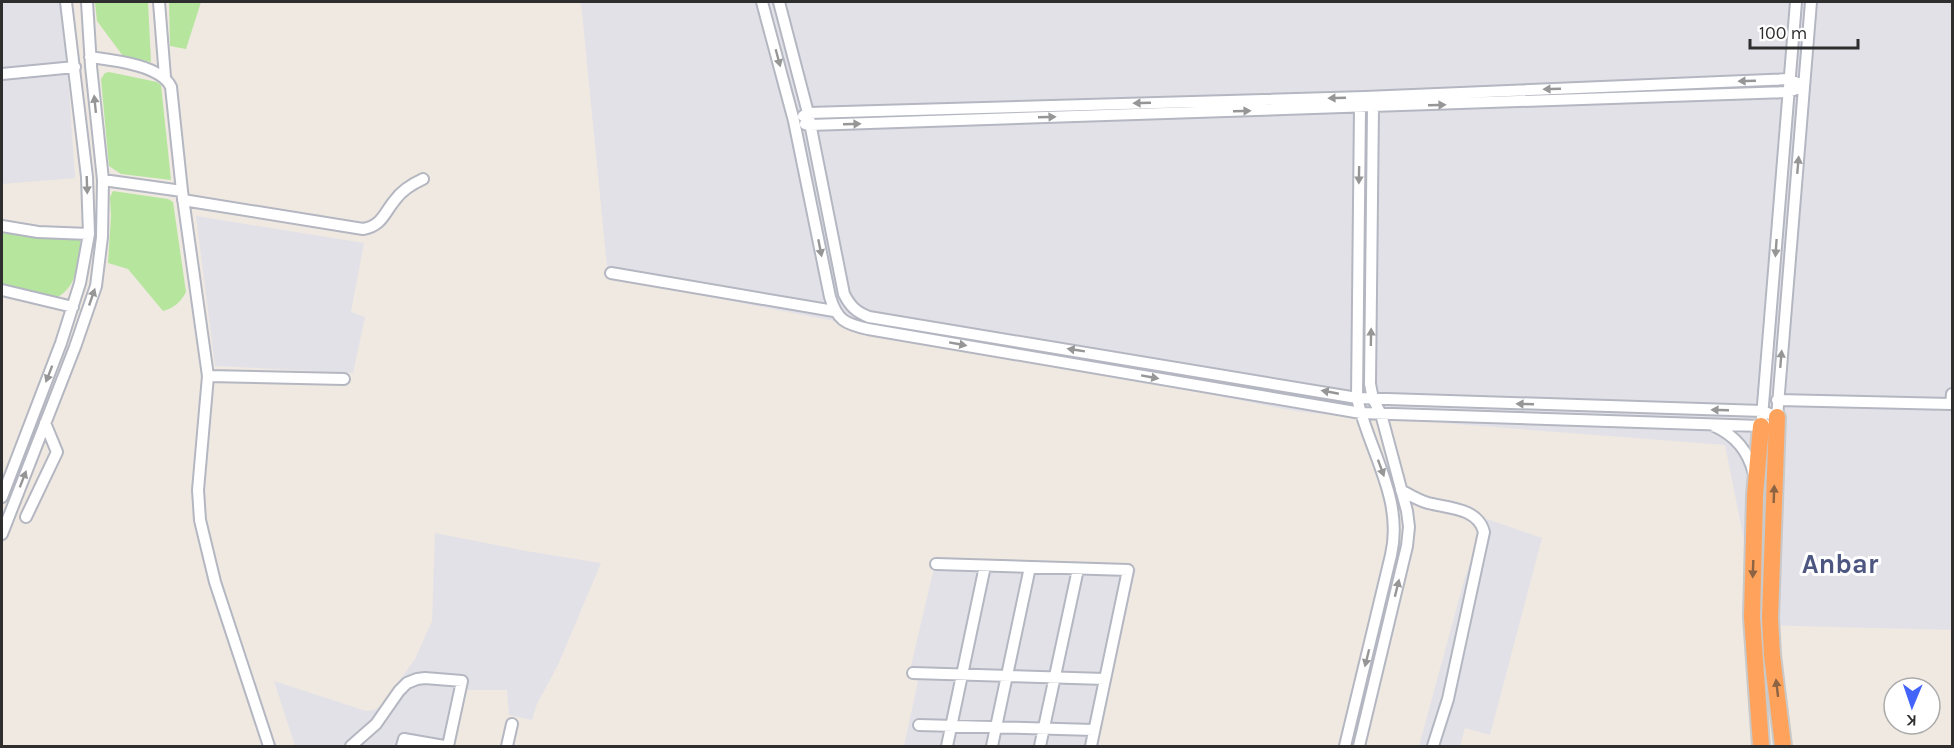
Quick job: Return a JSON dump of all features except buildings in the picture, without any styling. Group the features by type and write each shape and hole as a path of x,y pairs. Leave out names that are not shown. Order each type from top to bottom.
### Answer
{"highway":[{"path":"1761,747 1752,617 1755,495 1767,418"},
{"path":"1767,418 1770,618 1782,747"}],"street":[{"path":"2,497 73,307 89,234 87,177 66,2"},
{"path":"2,534 75,347 96,286 102,237 103,180 90,57 87,2"},
{"path":"159,2 165,77 172,90 183,196 208,376 198,490 200,520 215,582 269,747"},
{"path":"762,2 794,121 834,311 845,322 855,326 1361,413 1711,425 1767,418"},
{"path":"779,2 808,113 844,294 849,304 868,317 1357,398 1767,418"},
{"path":"1767,418 1796,2"},
{"path":"1767,418 1777,400 1811,2"},
{"path":"90,57 124,63 165,77"},
{"path":"2,74 75,67"},
{"path":"794,121 810,125 1363,102 1789,80 1804,86"},
{"path":"794,121 808,113 1363,102 1373,107 1788,92 1804,86"},
{"path":"1345,747 1395,533 1394,512 1390,496 1357,398 1363,102"},
{"path":"1359,747 1407,546 1408,519 1381,414 1373,399 1370,384 1373,107"},
{"path":"103,180 363,229 381,221 398,196 409,186 423,180"},
{"path":"2,226 38,232 89,234"},
{"path":"611,273 834,311"},
{"path":"2,290 73,307"},
{"path":"208,376 344,379"},
{"path":"1777,400 1951,404 1953,394"},
{"path":"26,517 57,452 45,423"},
{"path":"1711,425 1730,436 1744,449 1754,475 1755,495"},
{"path":"1401,490 1422,501 1455,508 1474,517 1485,532 1448,699 1433,747"},
{"path":"936,564 1128,570 1091,747"},
{"path":"947,747 985,566"},
{"path":"992,747 1030,567"},
{"path":"1040,747 1078,568"},
{"path":"913,673 1105,679"},
{"path":"351,747 376,724 403,687 412,680 425,678 462,681 446,747 404,739 402,747"},
{"path":"507,747 512,724"},
{"path":"919,724 1095,730"}],"shaded area":[{"path":"2,2 63,2 75,178 2,184"},
{"path":"581,2 1952,2 1952,630 1761,625 1725,445 1300,412 608,277"},
{"path":"196,216 364,243 351,312 365,317 353,373 215,366"},
{"path":"1487,519 1542,538 1490,735 1465,728 1460,746 1419,746 1465,577"},
{"path":"435,533 601,563 558,665 537,704 532,720 509,715 507,690 465,690 453,746 295,746 274,681 366,711 374,710 382,705 415,659 432,621"},
{"path":"936,559 1136,568 1095,746 904,746 918,681 908,679"}],"green space":[{"path":"95,2 148,2 151,62 123,56 97,21"},
{"path":"169,2 201,2 186,49 170,46"},
{"path":"105,73 157,82 161,85 171,180 121,174 109,166 101,79"},
{"path":"113,191 168,199 173,202 186,292 171,308 163,311 128,269 108,263 110,197"},
{"path":"2,233 43,238 81,238 76,272 64,293 56,298 2,286"}],"district":[{"name":"Anbar","path":"1840,564"}]}
